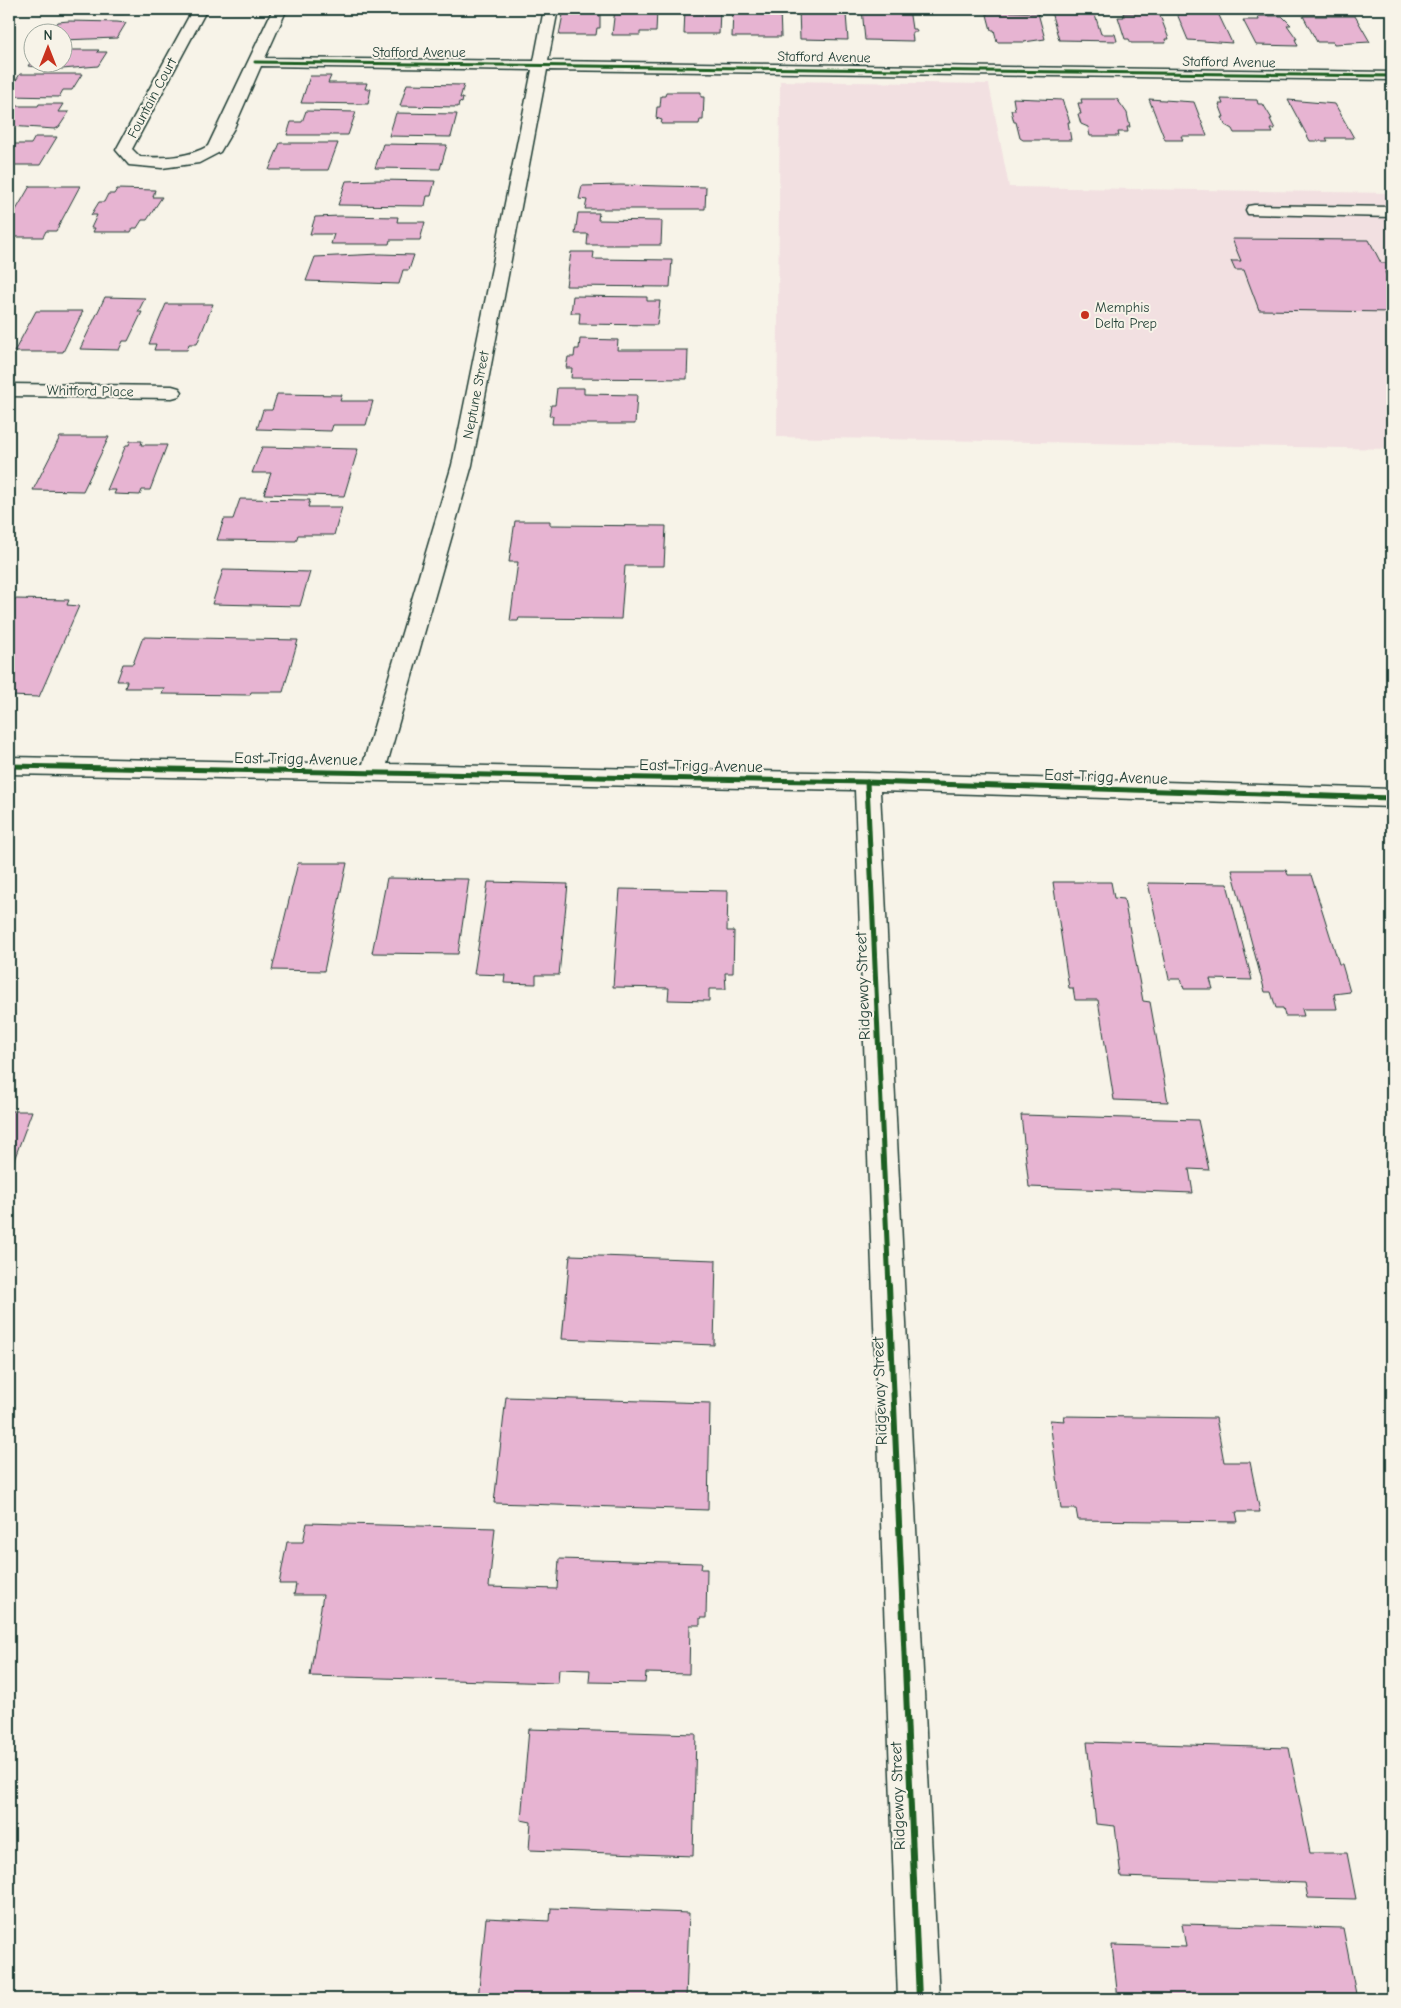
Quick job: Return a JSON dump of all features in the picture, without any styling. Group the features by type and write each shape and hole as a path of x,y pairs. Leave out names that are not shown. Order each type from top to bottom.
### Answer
{"street":[{"name":"Fountain Court","path":"200,9 124,150 135,162 162,163 199,158 214,149 226,128 280,9"},
{"name":"Neptune Street","path":"372,774 462,465 551,9"},
{"name":"Stafford Avenue","path":"255,62 540,64 1392,76"},
{"path":"1254,210 1392,212"},
{"name":"Whitford Place","path":"9,390 172,392"},
{"name":"East Trigg Avenue","path":"9,766 867,782 1392,798"},
{"name":"Ridgeway Street","path":"867,782 919,1999"}],"shaded area":[{"name":"Memphis Delta Prep","path":"780,81 989,84 1009,187 1392,193 1392,449 777,437"}],"building":[{"path":"77,9 136,9 134,12 123,14 74,13"},
{"path":"564,9 600,9 600,28 597,28 596,35 559,35"},
{"path":"615,9 657,9 656,32 640,32 640,35 612,35"},
{"path":"685,9 720,9 719,34 684,34"},
{"path":"733,9 780,9 781,37 732,37"},
{"path":"799,9 830,9 831,14 846,14 848,40 800,39"},
{"path":"862,9 909,9 912,29 916,29 917,32 912,32 913,41 865,40"},
{"path":"1064,9 1089,9 1091,12 1094,12 1101,34 1115,34 1117,41 1059,40 1051,12 1065,12"},
{"path":"1175,9 1216,9 1232,43 1188,40"},
{"path":"986,11 1038,13 1045,39 1024,42 997,42 994,30 991,30"},
{"path":"1123,13 1159,13 1169,39 1165,39 1166,43 1131,43 1129,39 1125,39 1118,17 1124,17"},
{"path":"1258,16 1282,16 1291,25 1287,25 1297,39 1295,39 1298,46 1256,45 1243,20 1259,20"},
{"path":"1303,16 1355,16 1370,42 1334,44 1333,42 1317,42"},
{"path":"69,21 126,23 117,38 72,40 72,22 58,22"},
{"path":"72,50 99,50 97,52 107,52 98,66 72,68"},
{"path":"20,74 82,74 72,90 63,90 59,97 9,96 9,91"},
{"path":"310,76 331,76 328,83 367,83 365,89 371,89 368,104 301,103"},
{"path":"407,84 464,85 460,98 463,98 462,103 459,102 458,107 400,106"},
{"path":"666,92 701,92 701,97 704,97 703,120 700,120 699,124 661,124 662,120 656,118 657,107 660,107 661,96 665,96"},
{"path":"1013,98 1062,100 1070,122 1068,122 1071,140 1023,140 1020,138 1011,110 1015,110"},
{"path":"1081,99 1117,99 1127,113 1130,127 1127,127 1128,132 1118,132 1119,136 1090,136 1088,127 1081,124 1078,114 1081,114 1078,103 1082,103"},
{"path":"1149,99 1194,102 1207,136 1181,136 1183,140 1165,140"},
{"path":"1221,99 1257,100 1258,104 1263,104 1272,119 1270,119 1275,129 1271,129 1273,133 1234,133 1232,129 1225,125 1219,104 1223,104"},
{"path":"1288,100 1335,104 1354,138 1326,138 1328,141 1310,141"},
{"path":"39,104 63,104 58,112 69,112 59,127 55,129 9,126 9,106 38,106"},
{"path":"306,111 356,112 348,135 287,135 291,122 302,122"},
{"path":"396,113 457,114 451,137 389,136"},
{"path":"35,137 57,137 40,165 9,165 9,144 31,144"},
{"path":"280,143 338,143 328,170 269,170"},
{"path":"383,144 447,145 440,169 375,168"},
{"path":"346,181 435,181 431,196 427,196 425,206 338,205"},
{"path":"30,186 80,186 56,231 46,231 43,237 9,237 9,222"},
{"path":"582,186 706,187 705,209 585,209 587,200 579,199"},
{"path":"117,189 155,190 153,197 162,197 147,220 142,220 137,228 133,228 131,232 93,232 95,228 91,228 97,215 91,215 99,202 104,202 108,194 114,194"},
{"path":"578,213 599,213 598,220 662,221 661,245 587,245 588,234 575,234"},
{"path":"315,217 398,217 397,222 425,222 420,240 390,240 389,244 331,244 334,234 310,234"},
{"path":"1232,239 1369,240 1381,263 1392,263 1392,272 1385,272 1392,288 1392,312 1259,310 1244,270 1235,270 1231,261 1241,261"},
{"path":"571,252 594,252 593,259 672,260 670,287 566,286"},
{"path":"380,254 414,255 409,270 403,270 399,284 306,281 315,257"},
{"path":"573,296 647,297 647,301 660,301 657,325 579,324 580,313 571,313"},
{"path":"105,297 145,298 138,312 142,312 128,341 123,341 119,350 80,349"},
{"path":"166,304 213,304 197,344 189,344 187,350 154,350 156,344 149,344"},
{"path":"36,311 83,311 63,352 14,352"},
{"path":"580,339 618,340 617,350 688,350 687,379 571,378 572,368 566,368 568,357 574,357 575,349 579,349"},
{"path":"557,388 584,388 584,394 637,395 635,424 552,424 553,416 549,416 551,405 555,405"},
{"path":"277,394 342,395 340,401 373,401 366,425 333,425 331,431 257,429 263,410 272,410"},
{"path":"60,437 109,437 83,491 33,490"},
{"path":"130,441 142,441 141,445 167,445 150,490 142,490 140,495 114,494 116,490 107,490 126,445 129,445"},
{"path":"262,447 358,449 344,496 264,494 271,473 252,473"},
{"path":"240,499 310,500 308,507 342,507 334,535 298,535 296,541 217,540 224,519 233,519"},
{"path":"515,521 550,521 550,525 666,526 664,566 625,566 621,619 519,618 518,621 510,621 518,562 509,562"},
{"path":"223,570 310,572 300,606 212,604"},
{"path":"14,599 69,600 67,605 79,606 39,697 9,696 9,604 12,604"},
{"path":"143,637 298,640 283,692 251,692 250,695 162,694 164,688 125,688 127,681 117,681 123,664 133,664"},
{"path":"298,863 347,863 324,971 272,970"},
{"path":"1232,870 1286,870 1288,875 1311,875 1339,964 1342,964 1350,992 1334,994 1337,1009 1302,1009 1304,1016 1285,1016 1283,1008 1276,1008 1271,992 1265,992"},
{"path":"387,878 469,879 458,954 372,953"},
{"path":"488,882 568,884 559,975 536,975 536,984 504,983 505,975 474,974"},
{"path":"1053,882 1111,882 1114,898 1124,899 1143,1001 1150,1002 1168,1102 1114,1100 1098,1000 1075,1000 1073,988 1069,988"},
{"path":"1148,883 1227,884 1252,980 1210,979 1213,989 1184,989 1181,979 1169,979"},
{"path":"620,889 728,891 727,931 734,931 733,973 725,973 726,989 709,989 709,1001 668,1000 669,988 613,987"},
{"path":"9,1111 32,1111 10,1171 9,1171"},
{"path":"1021,1115 1198,1120 1209,1170 1189,1169 1193,1193 1029,1187"},
{"path":"570,1255 716,1260 714,1345 562,1339"},
{"path":"506,1397 710,1403 708,1510 494,1503"},
{"path":"1064,1416 1216,1418 1224,1462 1250,1462 1260,1512 1236,1512 1238,1522 1078,1520 1076,1509 1061,1509 1050,1420 1065,1421"},
{"path":"307,1523 495,1528 489,1587 557,1589 559,1559 702,1563 701,1569 707,1569 706,1618 700,1618 700,1625 690,1625 689,1674 646,1673 645,1683 589,1682 590,1670 559,1669 558,1683 310,1676 323,1595 294,1595 296,1584 279,1584 287,1542 303,1542"},
{"path":"529,1729 696,1734 693,1856 529,1850 531,1822 521,1820"},
{"path":"1087,1742 1289,1748 1310,1853 1347,1853 1356,1899 1308,1898 1305,1883 1121,1877 1115,1826 1096,1824"},
{"path":"551,1908 689,1913 686,1999 478,1999 486,1918 550,1921"},
{"path":"1182,1924 1343,1928 1357,1999 1118,1999 1112,1945 1186,1947"}],"cycle path":[{"path":"255,62 1392,76"},
{"path":"9,766 867,782 1392,798"},
{"path":"867,782 919,1999"}],"place":[{"name":"Memphis Delta Prep","path":"1085,315"}]}
